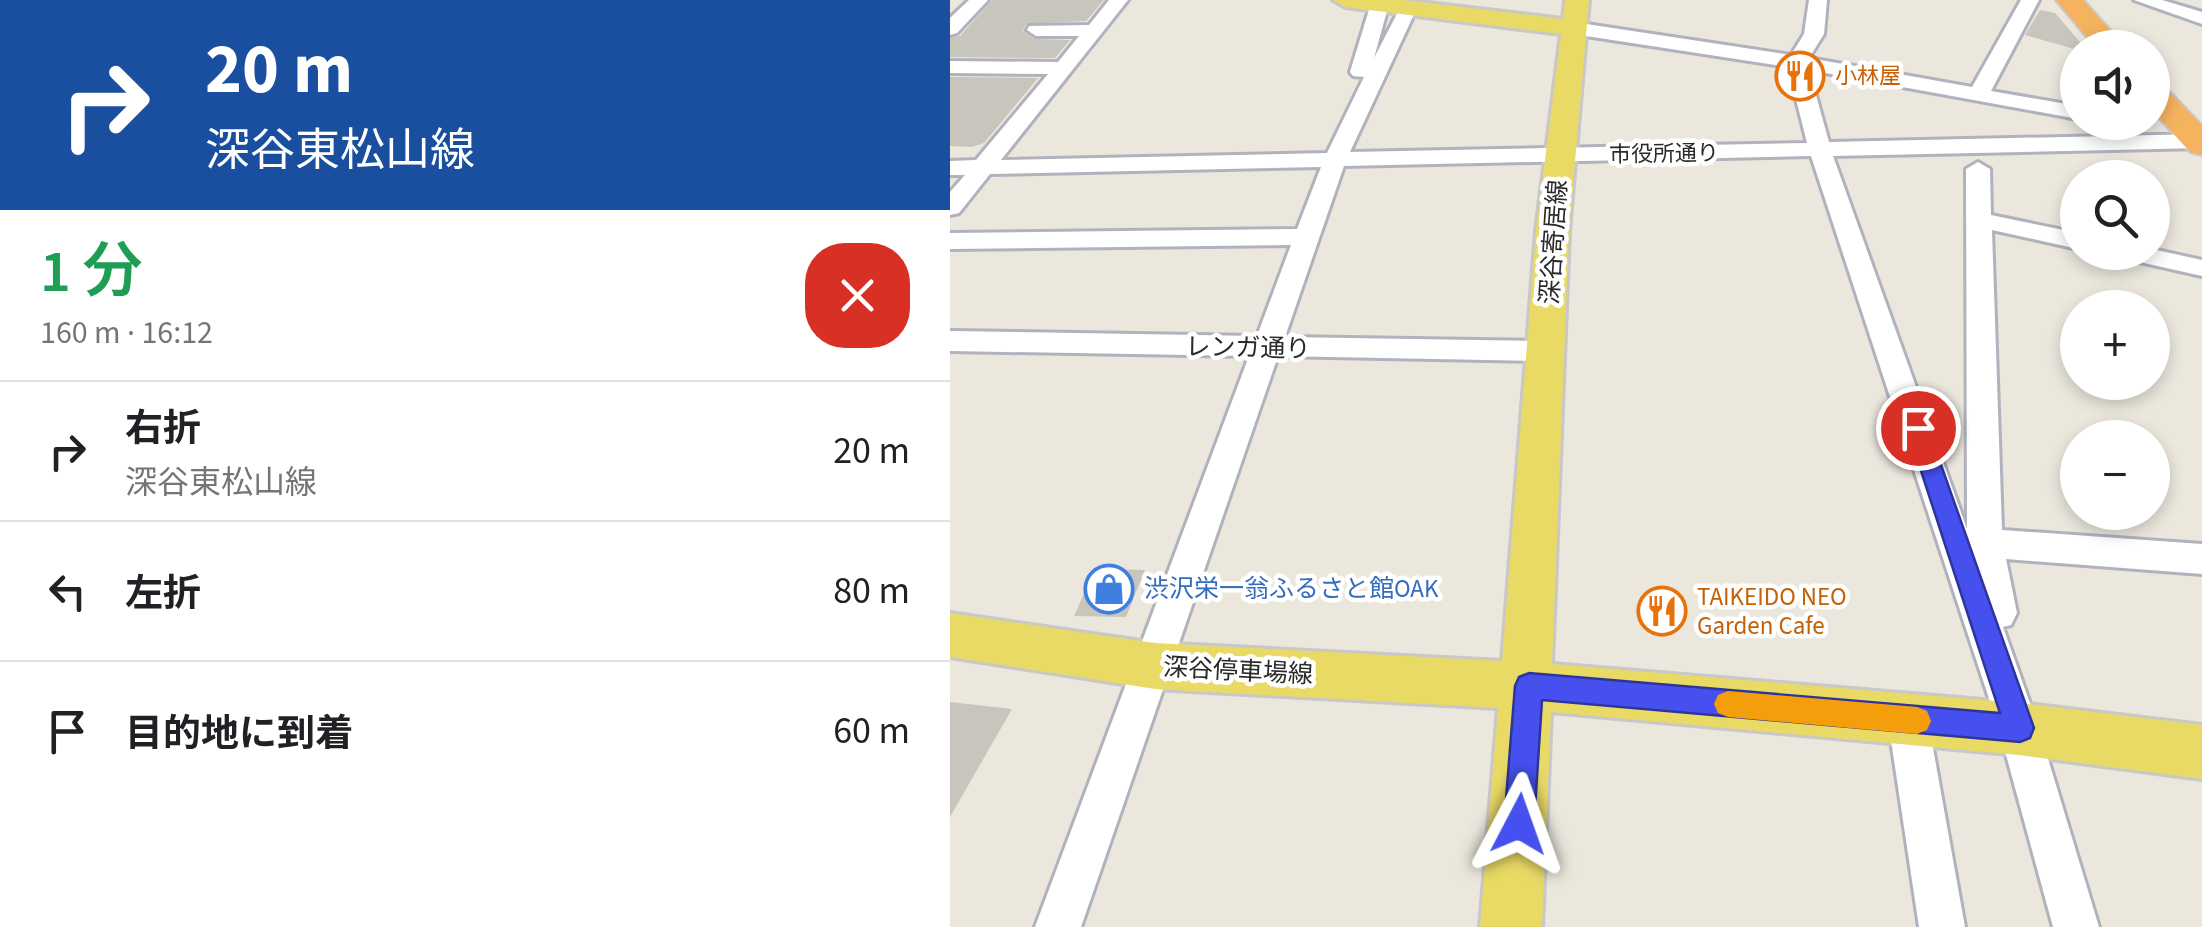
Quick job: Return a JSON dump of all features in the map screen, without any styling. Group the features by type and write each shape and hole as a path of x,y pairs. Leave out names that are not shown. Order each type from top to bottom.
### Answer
{"highway":[{"path":"2068,0 2096,30"},
{"path":"2170,110 2201,142"}],"main road":[{"path":"1345,0 1407,10 1575,14"},
{"name":"深谷寄居線","path":"1512,927 1546,351 1575,14"},
{"name":"深谷停車場線","path":"950,635 1155,666 1529,686 2020,728 2202,752"}],"street":[{"path":"950,29 979,0"},
{"path":"950,208 1119,0"},
{"path":"1818,0 1814,34 1797,62 1820,150 2020,728 2076,927"},
{"path":"1978,95 2030,0"},
{"path":"2143,0 2202,18"},
{"path":"1058,927 1335,159 1380,3"},
{"path":"1335,159 1407,10"},
{"path":"1575,14 1797,62 2060,110"},
{"path":"1036,30 1093,30"},
{"path":"950,67 1062,68"},
{"name":"市役所通り","path":"950,168 2201,142"},
{"path":"1978,169 1985,543 2020,728"},
{"path":"1978,220 2060,237"},
{"path":"950,242 1308,236"},
{"path":"2170,261 2202,268"},
{"name":"レンガ通り","path":"950,340 1546,351"},
{"path":"1985,543 2202,559"},
{"path":"1908,720 1942,927"}],"building":[{"path":"992,0 1104,0 1086,21 1026,24 1023,31 1034,39 1070,40 1055,58 950,57 950,38 960,36"},
{"path":"2040,10 2055,13 2070,30 2060,30 2060,45 2025,35"},
{"path":"950,77 1038,78 984,143 972,147 950,146"},
{"path":"1095,569 1145,570 1126,617 1074,616"},
{"path":"950,702 1012,709 950,817"}],"slow traffic":[{"path":"1728,704 1917,721"}],"place":[{"name":"小林屋","path":"1800,76"},
{"name":"渋沢栄一翁ふるさと館OAK","path":"1109,589"},
{"name":"TAIKEIDO NEO Garden Cafe","path":"1662,611"}],"route":[{"path":"1519,824 1529,686 2020,728 1918,428"}]}
